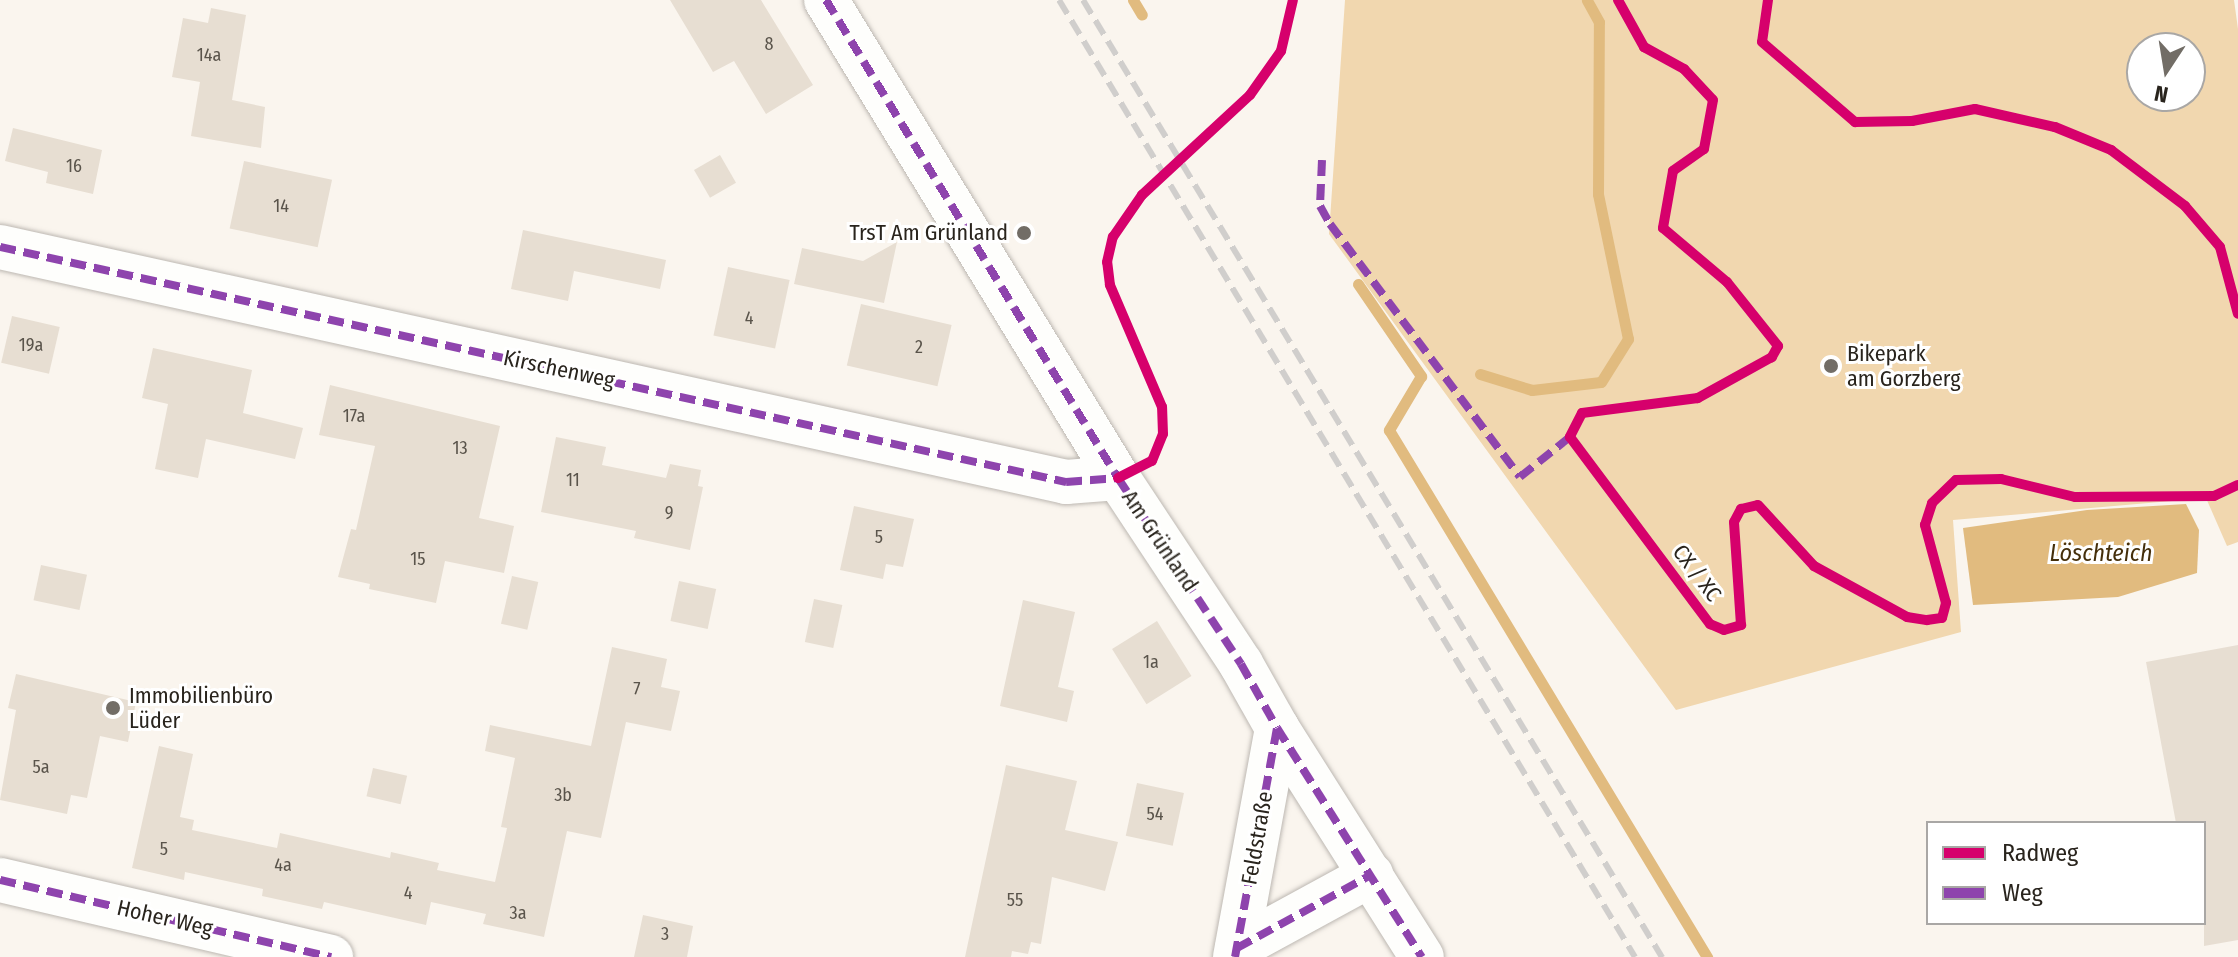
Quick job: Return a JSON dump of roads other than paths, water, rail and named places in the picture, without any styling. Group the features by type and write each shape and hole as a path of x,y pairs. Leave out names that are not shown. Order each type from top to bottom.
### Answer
{"street":[{"name":"Am Grünland","path":"826,0 1118,478 1241,664 1277,728 1422,957"},
{"name":"Kirschenweg","path":"0,247 1066,482 1118,478"},
{"name":"Feldstraße","path":"1236,953 1277,728"},
{"name":"Feldstraße","path":"1236,953 1371,875"},
{"name":"Hoher Weg","path":"0,880 331,957"}],"water":[{"name":"Löschteich","path":"2186,504 2199,530 2197,573 2118,597 1973,605 1963,528 2087,510"}],"waterway":[{"path":"1133,0 1142,15"},
{"path":"1480,374 1532,390 1601,382 1628,339 1598,194 1599,22 1587,0"},
{"path":"1358,284 1421,376 1389,430 1707,957"}],"railway":[{"path":"1059,0 1635,957"},
{"path":"1083,0 1662,957"}],"place":[{"name":"TrsT Am Grünland","path":"1024,233"},
{"name":"Bikepark am Gorzberg","path":"1831,366"},
{"name":"Immobilienbüro Lüder","path":"113,708"}]}
